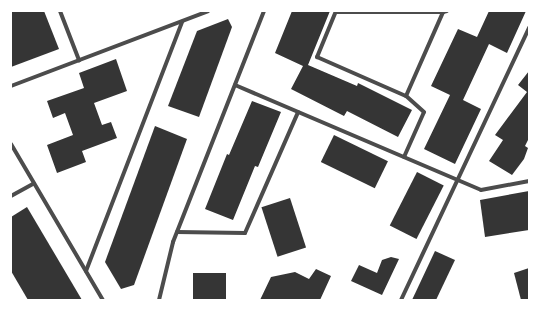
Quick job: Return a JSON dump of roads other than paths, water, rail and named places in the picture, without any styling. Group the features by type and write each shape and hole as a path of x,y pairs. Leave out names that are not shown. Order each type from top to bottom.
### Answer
{"street":[{"path":"60,11 79,60"},
{"path":"11,86 208,11"},
{"path":"159,300 177,232 264,11"},
{"path":"404,157 424,112 406,96 317,57 336,11 445,11 406,96"},
{"path":"86,271 182,22"},
{"path":"401,300 529,28"},
{"path":"235,86 481,190 529,182"},
{"path":"177,232 245,233 298,112"},
{"path":"11,144 103,300"},
{"path":"11,196 34,182"}]}
